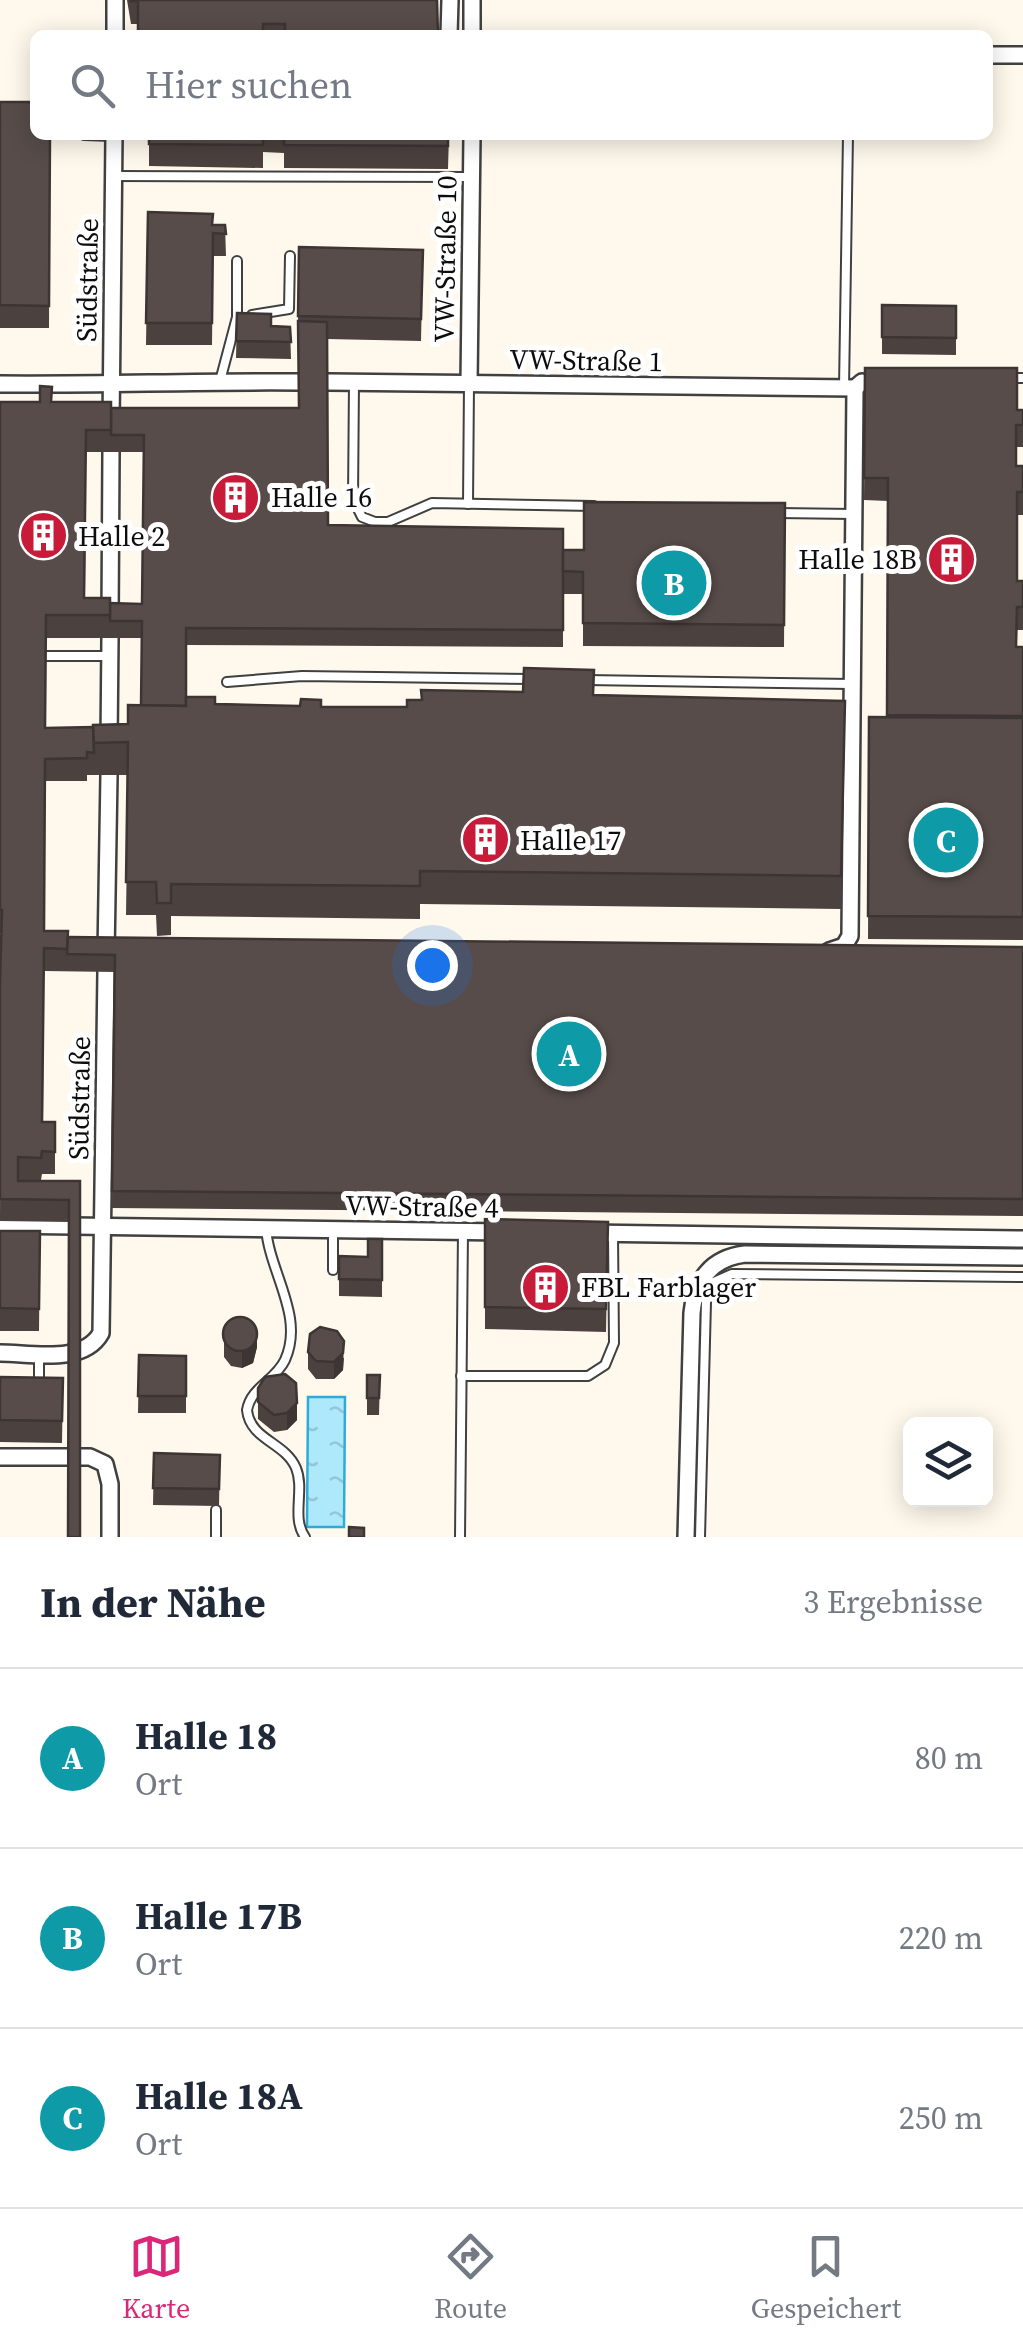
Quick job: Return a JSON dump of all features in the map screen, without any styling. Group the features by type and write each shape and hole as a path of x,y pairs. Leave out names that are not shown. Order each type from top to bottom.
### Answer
{"street":[{"path":"114,30 115,0"},
{"path":"449,30 450,0"},
{"path":"472,0 472,30"},
{"path":"993,55 1023,55"},
{"name":"Südstraße","path":"111,425 114,140"},
{"name":"VW-Straße 10","path":"469,384 472,140"},
{"path":"0,384 298,382"},
{"name":"VW-Straße 1","path":"328,382 856,384"},
{"path":"812,950 850,948 856,384"},
{"path":"110,452 110,620"},
{"path":"109,757 110,638"},
{"path":"109,775 106,949 125,944"},
{"name":"Südstraße","path":"0,1353 79,1352 92,1346 100,1333 106,972"},
{"name":"VW-Straße 4","path":"0,1225 520,1232"},
{"path":"576,1233 1023,1239"},
{"path":"686,1537 693,1299 699,1282 714,1264 730,1256 756,1254 1023,1257"},
{"path":"0,1457 90,1457 105,1464 110,1484 110,1537"}],"lane":[{"path":"848,140 856,384"},
{"path":"113,176 472,177"},
{"path":"237,317 289,309 290,256"},
{"path":"220,381 237,317 237,261"},
{"path":"1004,378 1023,378"},
{"path":"354,382 353,499 362,517 388,522 432,503 610,507"},
{"path":"468,504 469,384"},
{"path":"774,513 853,514"},
{"path":"46,656 110,656"},
{"path":"227,682 302,676 540,679"},
{"path":"579,680 852,684"},
{"path":"266,1228 287,1301 289,1342 280,1367 252,1394 246,1410 255,1431 282,1450 297,1470 299,1525 306,1537"},
{"path":"333,1230 334,1270"},
{"path":"460,1537 464,1231"},
{"path":"461,1376 588,1376 606,1366 614,1344 613,1233"},
{"path":"700,1537 706,1302 714,1282 732,1274 1023,1277"},
{"path":"38,1390 39,1353"},
{"path":"216,1510 216,1537"}],"water":[{"path":"308,1397 345,1397 344,1527 307,1527"}],"building":[{"path":"437,0 438,30 285,30 285,24 263,24 263,30 138,30 138,1 131,1"},
{"path":"0,102 30,102 30,140 50,140 49,306 0,305"},
{"path":"149,140 263,140 263,145 149,144"},
{"path":"284,140 448,140 448,146 284,145"},
{"path":"148,212 213,214 212,225 225,225 226,234 213,233 212,323 146,323"},
{"path":"299,247 423,250 421,319 298,316"},
{"path":"882,305 956,306 956,338 882,337"},
{"path":"237,313 271,314 271,326 290,327 291,342 236,341"},
{"name":"Halle 16","path":"298,321 327,322 328,525 563,529 563,630 186,628 186,706 141,705 142,621 110,621 110,603 142,604 144,435 111,435 111,408 299,408"},
{"name":"Halle 18B","path":"865,368 1017,368 1017,410 1023,410 1023,425 1016,425 1016,466 1023,466 1023,492 1017,492 1017,581 1023,581 1023,607 1017,607 1016,647 1023,647 1023,716 887,715 888,478 864,478"},
{"path":"40,386 52,387 51,402 111,402 111,430 86,430 84,598 110,598 110,615 46,615 45,728 93,727 94,753 87,752 87,758 45,759 44,931 68,931 67,949 44,948 42,1122 55,1122 55,1152 42,1151 41,1158 18,1157 18,1181 80,1181 80,1537 68,1537 69,1200 0,1199 0,402 40,402"},
{"path":"584,502 785,503 784,625 583,623 583,572 563,571 563,550 584,550"},
{"name":"Halle 17","path":"524,668 594,670 593,695 845,701 841,876 420,871 420,886 171,884 171,903 157,903 156,882 126,882 128,742 94,743 93,725 128,724 128,705 186,706 186,697 215,697 215,704 300,706 301,699 321,700 321,707 407,707 407,700 422,700 421,690 523,692"},
{"path":"869,717 1023,718 1023,917 868,916"},
{"path":"68,937 1023,947 1023,1199 112,1191 115,955 67,954"},
{"name":"FBL Farblager","path":"485,1219 608,1222 606,1309 485,1307"},
{"path":"0,1231 40,1231 39,1309 0,1308"},
{"path":"368,1239 382,1239 382,1280 339,1279 339,1256 368,1257"},
{"path":"240,1317 252,1322 257,1334 252,1346 240,1351 228,1346 223,1334 228,1322"},
{"path":"320,1327 337,1331 344,1341 343,1353 334,1362 316,1361 308,1352 310,1334"},
{"path":"139,1355 186,1356 186,1396 138,1396"},
{"path":"285,1374 296,1383 297,1403 287,1413 274,1415 258,1402 258,1388 265,1377"},
{"path":"367,1375 380,1375 379,1398 367,1398"},
{"path":"0,1377 63,1378 62,1421 0,1420"},
{"path":"154,1453 220,1455 219,1489 153,1488"},
{"path":"349,1527 364,1528 364,1537 349,1537"}],"place":[{"name":"Halle 16","path":"236,497"},
{"name":"Halle 2","path":"43,536"},
{"name":"Halle 18B","path":"952,559"},
{"name":"Halle 17B","path":"674,583"},
{"name":"Halle 17","path":"485,840"},
{"name":"Halle 18A","path":"946,840"},
{"name":"Halle 18","path":"569,1054"},
{"name":"FBL Farblager","path":"546,1287"}]}
